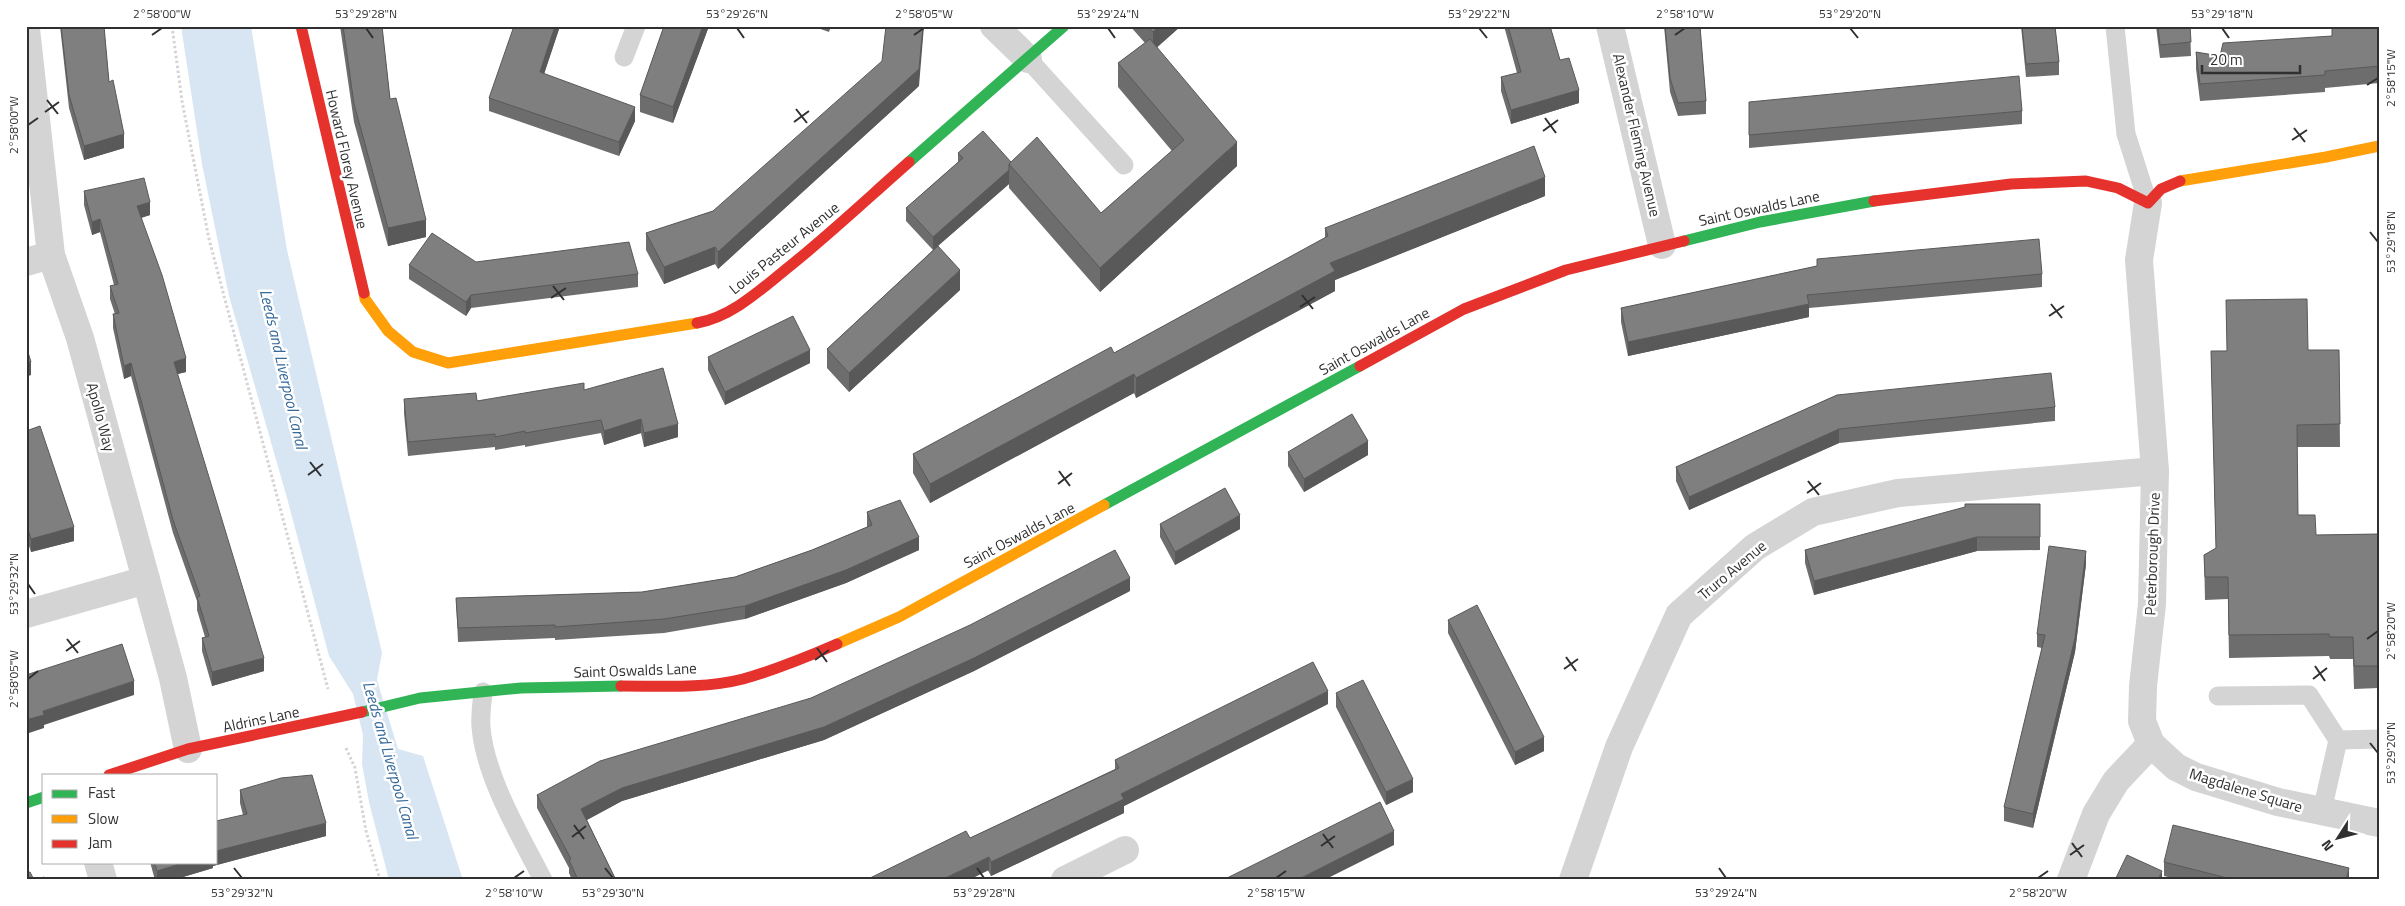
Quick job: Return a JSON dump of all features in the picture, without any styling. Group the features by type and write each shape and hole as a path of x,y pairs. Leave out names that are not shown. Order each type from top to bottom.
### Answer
{"street":[{"name":"Howard Florey Avenue","path":"301,26 365,299"},
{"path":"994,26 1028,58"},
{"name":"Louis Pasteur Avenue","path":"365,299 388,331 412,352 448,363 634,335 705,322 746,302 806,253 1064,26"},
{"name":"Alexander Fleming Avenue","path":"1610,26 1662,245"},
{"name":"Apollo Way","path":"26,29 39,259 80,338 173,678 188,749"},
{"path":"2148,203 2161,189 2182,180 2326,158 2379,146"},
{"name":"Saint Oswalds Lane","path":"420,698 521,688 690,685 742,679 805,658 899,616 1464,309 1566,270 1760,222 1884,199 2011,184 2086,181 2118,188 2148,203"},
{"name":"Peterborough Drive","path":"2148,203 2139,260 2155,471 2152,604 2142,703 2142,721 2151,744"},
{"name":"Truro Avenue","path":"1572,880 1619,747 1679,615 1755,546 1813,512 1898,493 2155,471"},
{"path":"26,614 146,580"},
{"name":"Aldrins Lane","path":"112,774 188,749 335,719 348,714 420,698"},
{"path":"2071,880 2096,814 2116,781 2151,744"},
{"name":"Magdalene Square","path":"2151,744 2176,767 2196,777 2278,802 2379,824"},
{"path":"26,803 42,798"},
{"path":"1073,878 1125,850"},
{"path":"99,864 103,880"}],"lane":[{"path":"624,56 636,26"},
{"path":"2115,26 2126,134 2148,203"},
{"path":"1028,58 1124,165"},
{"path":"483,692 481,726 487,755 512,820 543,880"},
{"path":"2218,696 2309,695 2338,740 2322,811"},
{"path":"2338,740 2379,739"}],"path":[{"path":"172,26 182,101 209,239 335,719 355,768 366,831 380,880"}],"water":[{"name":"Leeds and Liverpool Canal","path":"181,26 251,26 287,250 382,653 377,680 398,749 423,756 463,880 389,880 369,802 362,764 363,735 353,694 329,656 287,498 229,296 202,164"}],"building":[{"path":"61,26 104,26 109,82 113,80 124,134 84,146 69,95"},
{"path":"343,26 382,26 390,99 396,98 426,220 388,228 354,104"},
{"path":"514,26 555,26 540,72 635,107 619,142 489,98"},
{"path":"664,26 703,26 673,107 640,95"},
{"path":"886,26 923,26 919,69 718,252 715,247 664,267 646,233 713,211 882,61"},
{"path":"1147,26 1159,26 1153,32"},
{"path":"1508,26 1550,26 1560,60 1569,58 1579,90 1511,110 1501,77 1521,72"},
{"path":"1665,26 1700,26 1706,101 1678,103 1670,78"},
{"path":"2022,26 2055,26 2059,62 2026,64"},
{"path":"2158,26 2190,26 2191,42 2160,45"},
{"path":"2332,26 2379,26 2379,66 2325,71 2325,75 2200,84 2196,52 2220,56 2223,43 2332,36"},
{"path":"1150,39 1237,142 1100,268 1009,164 1037,137 1101,213 1184,140 1118,63"},
{"path":"2019,76 2022,111 1749,135 1749,102"},
{"path":"983,131 1011,162 1009,170 933,237 906,208 963,158 958,153"},
{"path":"1534,146 1545,177 1330,263 1335,271 1136,378 1134,374 930,484 913,454 1111,347 1114,353 1328,236 1325,228"},
{"path":"144,178 150,202 137,206 162,275 186,358 174,362 264,658 212,672 202,638 209,636 197,597 200,596 173,520 131,363 124,366 113,314 119,313 110,286 118,284 100,219 92,222 84,191"},
{"path":"432,233 476,262 629,242 638,274 471,295 466,302 409,265"},
{"path":"2039,239 2042,274 1807,295 1809,304 1628,342 1621,308 1817,266 1817,259"},
{"path":"938,246 960,270 849,373 827,349"},
{"path":"2307,299 2308,350 2339,350 2340,424 2297,425 2298,515 2315,515 2316,535 2379,534 2379,666 2354,666 2353,637 2330,637 2329,634 2229,635 2228,577 2205,577 2204,555 2216,548 2211,351 2227,351 2226,300"},
{"path":"793,316 810,350 725,392 708,357"},
{"path":"26,346 31,362 26,363"},
{"path":"663,368 678,424 644,433 641,419 604,431 601,420 495,437 495,434 408,442 404,399 476,393 477,401 584,383 584,390"},
{"path":"2051,373 2055,407 1839,429 1689,497 1676,467 1837,395"},
{"path":"1352,414 1368,441 1304,479 1288,452"},
{"path":"40,426 74,527 31,539 26,523 26,431"},
{"path":"1225,488 1240,515 1175,552 1160,524"},
{"path":"900,500 919,537 846,570 745,606 664,619 555,627 555,625 458,628 456,598 642,592 735,577 812,550 872,525 867,512"},
{"path":"1965,504 2040,504 2040,537 1977,537 1814,581 1805,550 1965,507"},
{"path":"2049,546 2086,551 2075,638 2033,814 2004,807 2045,635 2037,634"},
{"path":"1115,550 1130,578 974,658 824,727 622,788 581,809 616,880 578,880 569,860 571,859 537,795 600,761 811,698 970,625"},
{"path":"1477,605 1544,737 1515,752 1448,620"},
{"path":"122,644 134,681 43,711 44,715 26,720 26,675"},
{"path":"1313,662 1328,691 1121,794 1124,799 991,862 989,857 941,880 866,880 966,831 970,838 1119,768 1115,760"},
{"path":"1363,680 1413,779 1386,792 1336,693"},
{"path":"312,775 326,823 218,850 218,821 247,814 240,790 281,778"},
{"path":"1380,802 1394,831 1297,880 1223,880"},
{"path":"2173,825 2349,868 2346,880 2235,880 2164,862"},
{"path":"2127,855 2162,871 2158,880 2115,880"},
{"path":"155,864 180,864 157,871"},
{"path":"30,872 34,880 26,880 26,873"}],"traffic: fast":[{"path":"909,162 1064,26"},
{"path":"1684,241 1760,222 1874,201"},
{"path":"1104,505 1360,366"},
{"path":"362,712 420,698 521,688 621,686"},
{"path":"26,803 42,798"}],"traffic: slow":[{"path":"2180,181 2326,157 2379,146"},
{"path":"364,293 365,299 388,331 413,352 448,363 697,323"},
{"path":"837,644 899,617 1104,505"}],"traffic: jam":[{"path":"301,26 364,293"},
{"path":"697,323 721,315 755,294 817,244 909,162"},
{"path":"1874,201 2011,184 2086,181 2118,188 2148,203 2161,189 2180,181"},
{"path":"1360,366 1464,309 1566,270 1684,241"},
{"path":"621,686 682,686 728,682 779,667 837,644"},
{"path":"112,774 188,749 362,712"}]}
